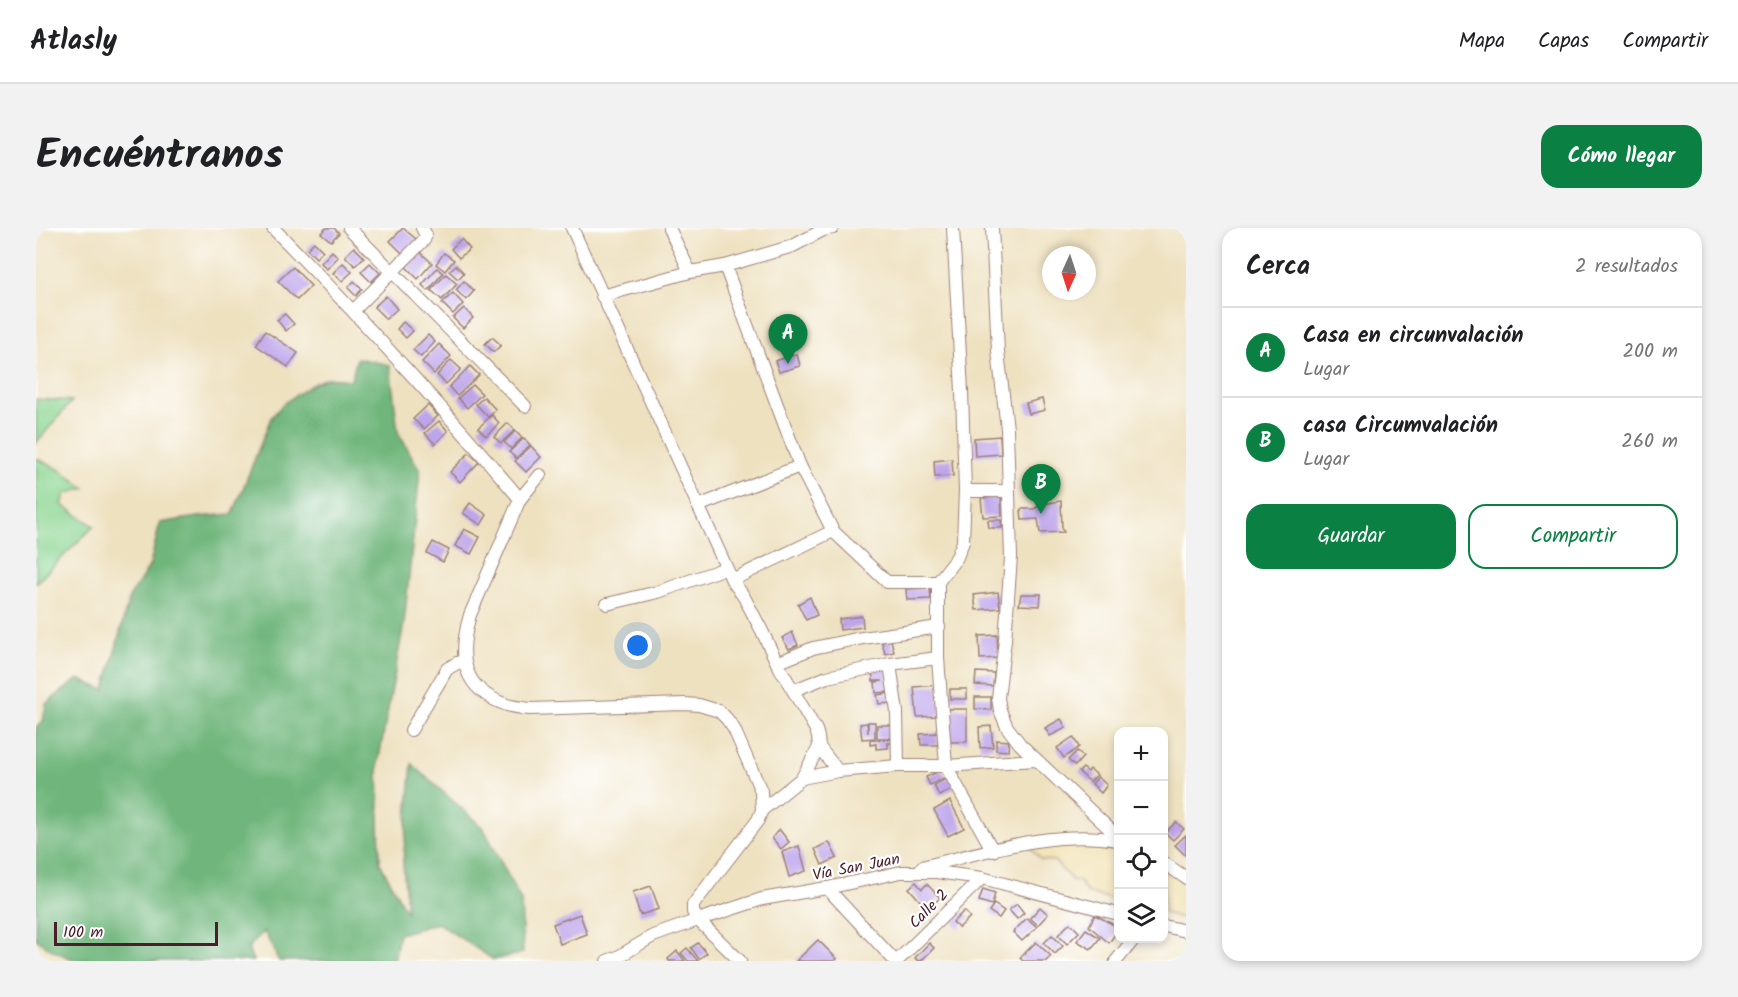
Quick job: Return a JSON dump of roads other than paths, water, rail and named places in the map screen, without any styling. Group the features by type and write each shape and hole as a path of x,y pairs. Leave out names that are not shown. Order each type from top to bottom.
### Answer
{"street":[{"path":"273,228 354,311 468,437 520,499"},
{"path":"349,228 525,406"},
{"path":"354,311 424,240 426,236 422,228"},
{"path":"572,228 726,568 816,730 819,747 838,771"},
{"path":"669,228 690,272"},
{"path":"602,296 690,272 725,266 794,246 810,232 832,228"},
{"path":"953,228 965,491 963,542 957,557 938,582 938,658 946,766 993,851"},
{"path":"992,228 998,351 1007,429 1011,557 998,698 1000,710 1007,727 1036,760 1116,835"},
{"path":"725,266 800,466 833,531 887,582 938,582"},
{"path":"698,506 800,466"},
{"path":"540,475 520,499 470,615 463,648 464,662 469,677 484,693 507,705 530,709 684,704 699,705 719,711 727,719 734,729 761,791 762,810 758,820 693,905 693,912 698,920 740,961"},
{"path":"965,491 1009,491"},
{"path":"732,580 833,531"},
{"path":"607,604 658,592 726,568"},
{"path":"777,663 813,648 856,639 939,627"},
{"path":"794,690 827,676 938,658"},
{"path":"411,730 447,669 464,662"},
{"path":"890,664 897,712 898,766"},
{"path":"762,810 801,778 819,747"},
{"path":"801,778 838,771 898,766 946,766 1036,760"},
{"path":"901,872 1037,841 1084,836 1114,838"},
{"path":"1168,866 1186,878"},
{"name":"Vía San Juan","path":"615,960 653,936 762,899 901,872 936,872 982,878 1114,913"},
{"name":"Calle 2","path":"896,961 982,878"},
{"path":"827,888 896,961"},
{"path":"1168,927 1186,931"},
{"path":"1116,961 1132,943"}],"place":[{"name":"Casa en circunvalación","path":"788,364"},
{"name":"casa Circumvalación","path":"1041,514"}]}
